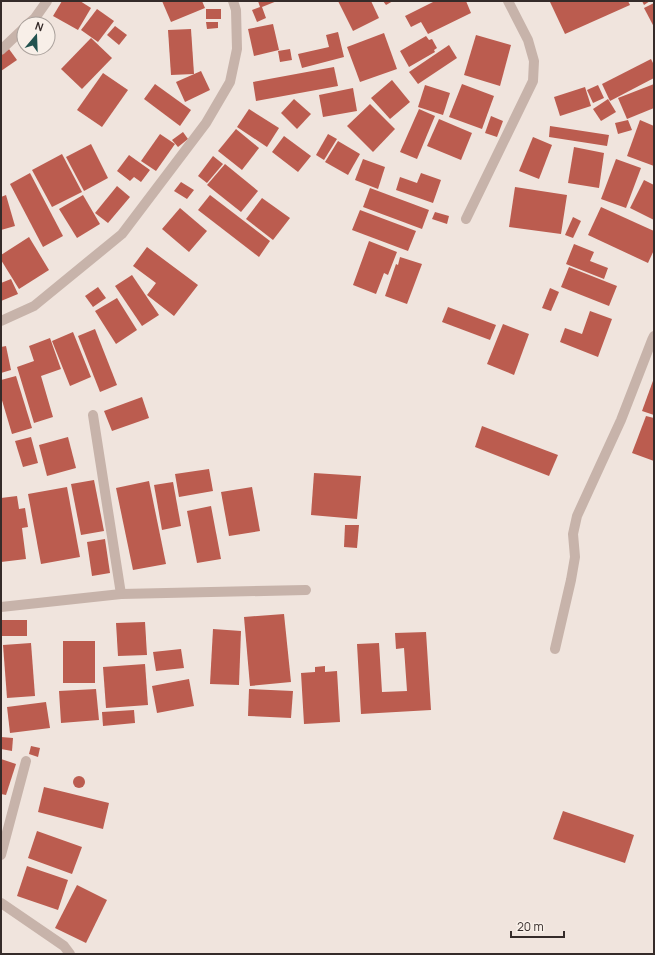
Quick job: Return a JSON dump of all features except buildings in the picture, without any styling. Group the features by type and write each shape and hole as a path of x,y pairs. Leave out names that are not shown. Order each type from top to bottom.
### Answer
{"street":[{"path":"36,16 46,1"},
{"path":"1,321 34,306 122,234 206,123 230,82 237,49 236,10 232,1"},
{"path":"466,219 533,81 534,61 528,40 508,1"},
{"path":"1,50 16,36"},
{"path":"555,648 575,557 573,534 577,516 620,420 653,339"},
{"path":"93,415 121,594"},
{"path":"1,607 121,594 306,590"},
{"path":"1,855 26,761"},
{"path":"1,903 64,946 70,954"}]}
